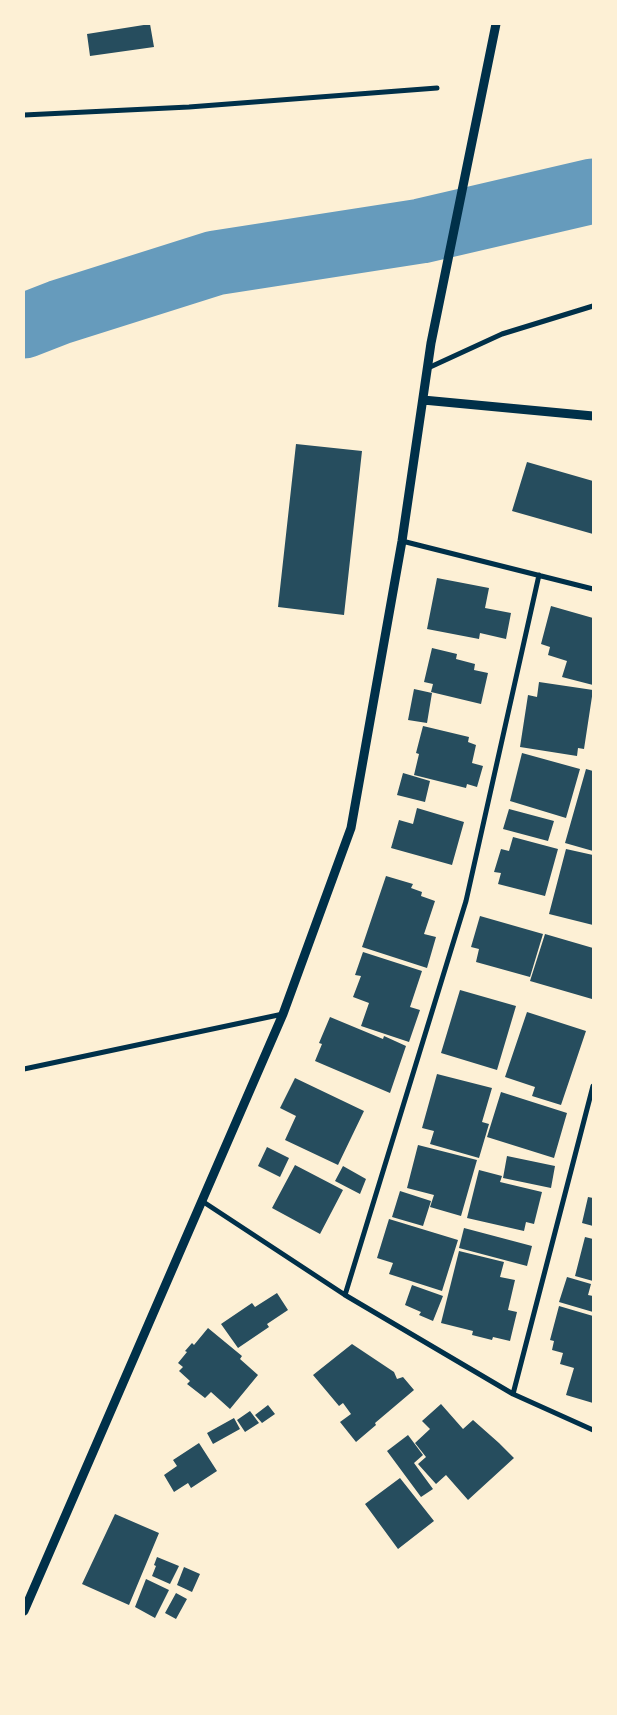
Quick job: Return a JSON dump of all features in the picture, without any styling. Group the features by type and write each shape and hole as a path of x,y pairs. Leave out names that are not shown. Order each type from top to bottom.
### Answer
{"street":[{"path":"24,1611 283,1014 351,828 402,541 431,343 496,24"},
{"path":"24,115 189,107 438,88"},
{"path":"427,368 502,334 593,306"},
{"path":"423,400 593,416"},
{"path":"402,541 593,590"},
{"path":"345,1295 466,901 539,575"},
{"path":"24,1069 283,1014"},
{"path":"513,1394 593,1086"},
{"path":"202,1201 345,1295 513,1394 593,1430"}],"building":[{"path":"150,24 154,47 90,56 87,34"},
{"path":"296,444 362,451 344,615 278,607"},
{"path":"527,462 593,481 593,534 512,511"},
{"path":"437,578 489,588 485,608 511,613 506,639 480,633 479,639 427,629"},
{"path":"551,606 593,618 593,685 562,677 567,661 548,655 550,647 541,644"},
{"path":"432,648 457,654 456,659 475,664 474,670 488,673 481,704 431,692 433,684 424,682"},
{"path":"539,682 593,690 584,749 578,748 577,756 520,747 528,695 537,697"},
{"path":"414,689 432,693 427,723 408,720"},
{"path":"423,726 469,737 468,742 476,745 472,763 483,766 477,787 467,784 466,788 414,775 419,754 416,753"},
{"path":"522,753 580,769 566,818 510,801"},
{"path":"586,769 593,771 593,851 565,843"},
{"path":"403,773 430,781 425,802 397,795"},
{"path":"417,808 464,822 452,865 391,848 399,820 413,824"},
{"path":"509,809 554,821 548,841 503,829"},
{"path":"513,837 558,849 545,896 498,884 501,873 494,872 501,849 509,851"},
{"path":"566,849 593,855 593,925 549,914"},
{"path":"386,876 413,884 411,888 422,892 421,896 435,901 424,934 436,937 427,968 362,947"},
{"path":"480,916 543,934 530,977 476,962 479,949 471,947"},
{"path":"545,934 593,948 592,999 530,981"},
{"path":"363,952 422,971 410,1007 420,1010 409,1042 361,1026 369,1003 353,997 361,976 355,975"},
{"path":"460,990 516,1006 497,1070 441,1053"},
{"path":"527,1012 586,1031 561,1105 532,1096 535,1087 505,1077"},
{"path":"330,1017 383,1039 384,1036 406,1046 390,1093 315,1061 322,1044 319,1043"},
{"path":"437,1074 492,1088 482,1122 489,1124 479,1158 430,1144 434,1131 422,1128"},
{"path":"295,1078 364,1111 338,1165 285,1140 296,1116 280,1108"},
{"path":"501,1092 567,1113 554,1158 487,1137"},
{"path":"418,1145 477,1160 461,1216 430,1207 434,1195 407,1188"},
{"path":"267,1147 289,1158 280,1177 258,1166"},
{"path":"507,1156 555,1166 551,1188 503,1178"},
{"path":"295,1165 343,1190 320,1234 272,1208"},
{"path":"343,1166 366,1179 360,1194 335,1181"},
{"path":"479,1170 502,1176 500,1182 542,1192 534,1224 526,1222 524,1231 467,1218"},
{"path":"400,1191 431,1201 423,1226 392,1217"},
{"path":"588,1197 593,1198 593,1226 582,1223"},
{"path":"389,1219 458,1240 442,1291 389,1274 393,1263 377,1258"},
{"path":"464,1228 532,1246 527,1266 459,1248"},
{"path":"585,1237 593,1239 593,1281 575,1276"},
{"path":"459,1251 504,1262 500,1277 515,1280 508,1310 517,1312 510,1341 493,1337 492,1340 472,1335 473,1331 441,1323"},
{"path":"567,1277 591,1284 588,1295 593,1296 593,1312 559,1302"},
{"path":"412,1285 443,1296 433,1321 419,1315 421,1312 405,1305"},
{"path":"277,1293 288,1310 267,1324 269,1327 238,1348 221,1324 252,1303 255,1307"},
{"path":"559,1306 593,1316 593,1403 566,1395 574,1368 560,1364 563,1353 552,1350 554,1341 550,1340"},
{"path":"208,1328 242,1356 240,1359 258,1375 230,1409 211,1392 205,1398 187,1384 190,1381 179,1371 183,1367 178,1363 187,1352 185,1351 192,1343 194,1345"},
{"path":"352,1344 394,1372 397,1379 403,1377 414,1390 356,1442 340,1422 351,1414 343,1403 339,1406 313,1375"},
{"path":"441,1404 463,1429 473,1420 514,1458 468,1500 446,1475 436,1484 418,1464 426,1457 415,1443 430,1429 422,1421"},
{"path":"268,1405 275,1414 262,1423 255,1415"},
{"path":"250,1411 259,1423 245,1432 237,1420"},
{"path":"234,1418 240,1429 213,1444 207,1433"},
{"path":"408,1435 423,1455 414,1463 433,1489 421,1497 387,1451"},
{"path":"199,1443 217,1471 191,1488 188,1483 174,1492 164,1475 177,1466 173,1460"},
{"path":"400,1478 434,1521 398,1549 365,1504"},
{"path":"115,1514 159,1533 129,1605 82,1584"},
{"path":"157,1557 179,1566 170,1584 152,1576"},
{"path":"184,1567 200,1574 192,1592 177,1585"},
{"path":"146,1579 169,1590 155,1618 135,1607"},
{"path":"176,1593 187,1599 176,1619 165,1613"}],"waterway":[{"path":"24,326 60,312 215,263 421,231 593,191"}]}
